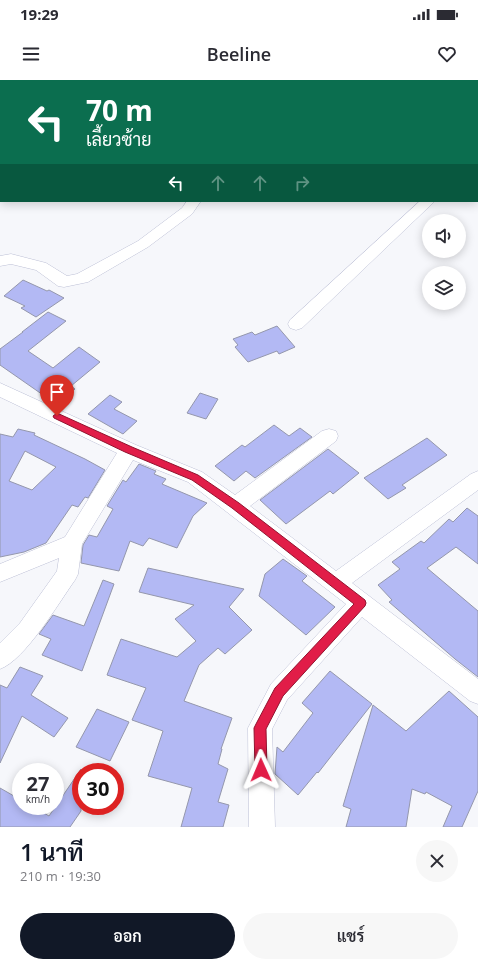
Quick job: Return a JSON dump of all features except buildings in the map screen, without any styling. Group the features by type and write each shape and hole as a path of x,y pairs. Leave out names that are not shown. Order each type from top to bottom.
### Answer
{"street":[{"path":"0,261 11,259 41,266 64,282 82,278 143,244 187,211 193,202"},
{"path":"296,324 427,202"},
{"path":"0,389 129,450 195,477 477,691"},
{"path":"235,506 329,436"},
{"path":"0,660 28,630 67,574 72,543 129,450"},
{"path":"336,583 478,479"},
{"path":"0,573 72,543"},
{"path":"262,827 260,728 279,692 361,603"}],"route":[{"path":"57,416 129,450 195,477 361,603 279,692 260,728 261,770"}]}
